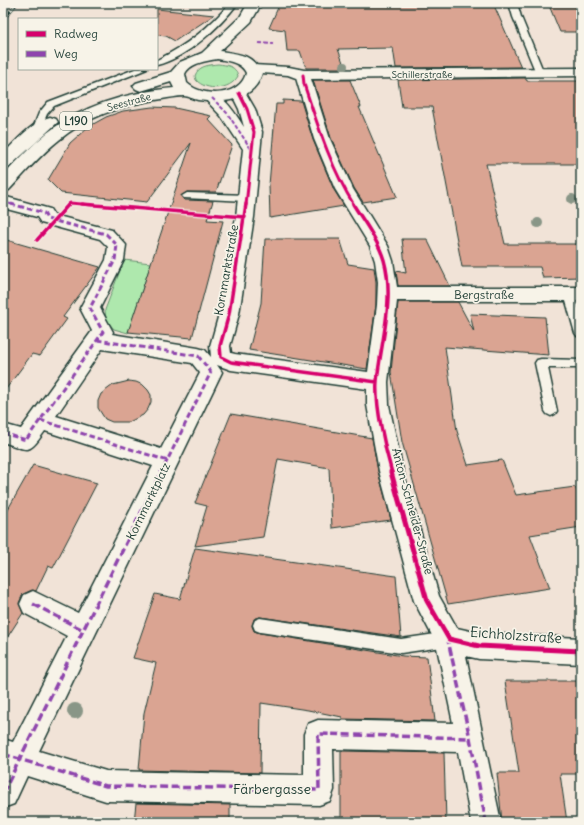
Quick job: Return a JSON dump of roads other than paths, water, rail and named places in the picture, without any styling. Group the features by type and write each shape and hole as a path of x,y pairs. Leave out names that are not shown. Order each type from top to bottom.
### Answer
{"street":[{"path":"187,91 178,81 180,70 190,62 207,56 246,20 255,3"},
{"path":"245,89 254,80 255,74 247,53 246,20"},
{"name":"Schillerstraße","path":"207,56 247,53 289,71 303,75"},
{"name":"Schillerstraße","path":"245,89 303,75 581,72"},
{"name":"Seestraße","path":"3,163 35,133 53,121 87,103 178,75"},
{"name":"Anton-Schneider-Straße","path":"303,75 304,84 322,139 344,189 379,246 384,261 388,282 377,382 378,404 391,471 422,585 427,601 449,639 450,652 470,738 486,822"},
{"name":"L190","path":"187,91 203,97 222,98 245,89"},
{"name":"Kornmarktstraße","path":"216,364 229,314 247,198 254,132 245,89"},
{"name":"Seestraße","path":"3,186 48,141 60,131 84,117 114,105 144,96 187,91"},
{"path":"212,98 227,113 251,149"},
{"path":"3,202 44,213 47,219 106,234 117,245 115,260 90,308 102,332 26,440 3,433"},
{"name":"Bergstraße","path":"387,294 575,294"},
{"path":"97,340 198,356 216,364 231,362 377,382"},
{"name":"Kornmarktplatz","path":"3,793 12,756 83,630 216,364"},
{"path":"40,420 168,461"},
{"path":"33,604 83,630"},
{"name":"Eichholzstraße","path":"449,639 479,646 581,651"},
{"name":"Färbergasse","path":"12,756 106,786 319,790 318,734 470,738"}],"lane":[{"path":"158,63 175,55 222,18 234,3"},
{"path":"513,3 517,17 540,73"},
{"path":"175,55 190,62"},
{"path":"35,133 43,113 51,104 66,97 140,70"},
{"path":"187,196 247,198"},
{"path":"575,294 581,333"},
{"path":"551,411 541,363 581,364"},
{"path":"260,625 401,646 449,639"}],"railway":[{"path":"3,20 17,3"}]}
